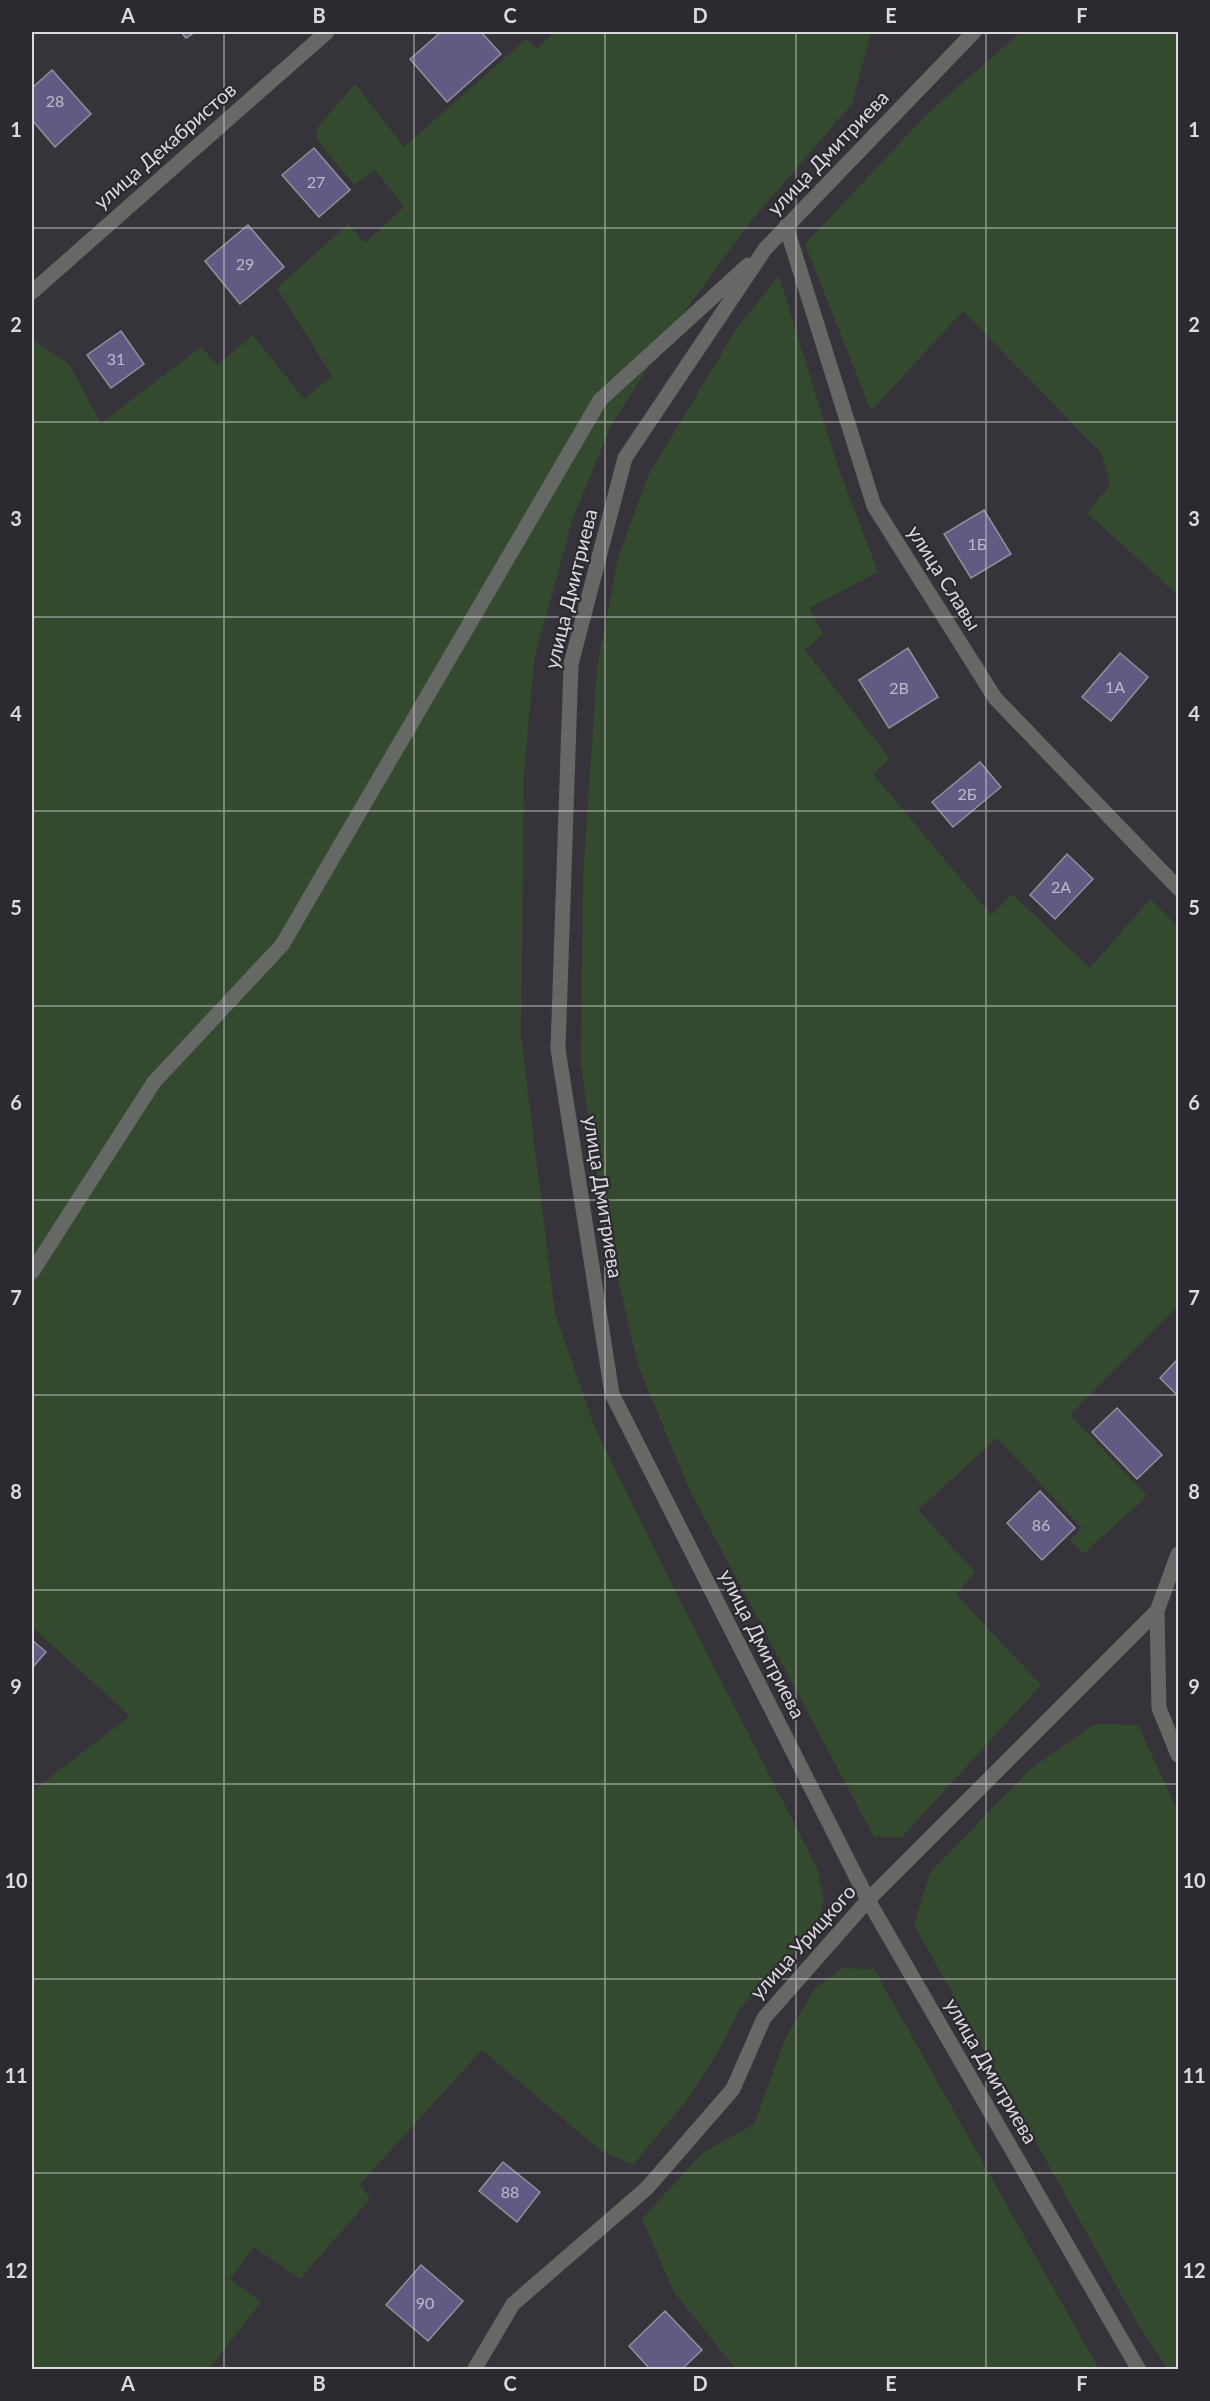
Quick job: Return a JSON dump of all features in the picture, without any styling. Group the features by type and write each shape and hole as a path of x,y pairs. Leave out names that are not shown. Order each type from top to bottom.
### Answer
{"street":[{"name":"улица Декабристов","path":"32,292 327,32"},
{"name":"улица Дмитриева","path":"972,32 765,249 626,458 571,664 558,1049 612,1394 868,1900 1139,2370"},
{"name":"улица Славы","path":"786,226 874,506 995,698 1179,888"},
{"path":"32,1272 154,1082 282,945 600,400 765,249"},
{"name":"улица Урицкого","path":"474,2370 513,2304 647,2188 733,2089 764,2018 868,1900 1157,1611 1179,1554"},
{"path":"1157,1611 1159,1708 1179,1755"}],"green space":[{"path":"555,32 871,32 852,104 750,222 680,318 611,425 573,518 535,655 524,771 521,1035 555,1313 595,1428 674,1589 817,1868 824,1899 816,1931 739,2010 719,2050 690,2096 633,2165 601,2151 482,2050 360,2184 370,2199 300,2279 254,2247 230,2279 261,2302 209,2369 32,2369 32,1791 130,1716 32,1627 32,339 69,364 101,423 201,347 217,365 253,335 304,399 332,376 277,288 348,224 365,243 404,207 375,170 354,185 318,141 316,129 355,84 404,147 526,39 537,48"},
{"path":"1021,32 1178,32 1178,595 1087,513 1110,485 1101,453 963,311 871,411 805,244 929,112"},
{"path":"779,276 838,467 878,572 809,608 823,634 805,650 890,759 873,774 991,915 1012,894 1090,968 1150,899 1178,927 1178,1312 1175,1309 1070,1415 1147,1496 1083,1554 1070,1540 1082,1528 997,1438 918,1510 975,1572 956,1594 1041,1685 902,1837 874,1837 689,1489 638,1365 603,1215 581,1066 583,876 597,668 618,558 648,476 737,328"},
{"path":"1094,1724 1138,1725 1178,1812 1178,2369 1168,2369 1136,2321 914,1925 930,1873 1029,1770"},
{"path":"843,1968 874,1969 1099,2369 733,2369 734,2367 674,2292 642,2219 702,2153 754,2124 785,2039 815,1988"}],"building":[{"path":"181,32 195,32 186,38"},
{"path":"441,32 481,32 501,54 447,102 410,59"},
{"path":"52,70 91,114 55,147 32,120 32,88"},
{"path":"314,148 350,190 319,217 282,175"},
{"path":"248,225 284,267 240,304 205,261"},
{"path":"121,331 144,364 111,388 87,355"},
{"path":"984,510 1011,554 971,578 944,534"},
{"path":"908,648 938,697 889,728 859,680"},
{"path":"1120,653 1148,677 1111,721 1082,697"},
{"path":"980,762 1001,787 953,827 932,802"},
{"path":"1067,854 1093,879 1055,919 1030,895"},
{"path":"1178,1359 1178,1396 1160,1378"},
{"path":"1117,1408 1162,1455 1137,1479 1092,1432"},
{"path":"1040,1491 1075,1528 1042,1560 1007,1523"},
{"path":"32,1640 46,1652 32,1668"},
{"path":"503,2162 540,2192 517,2222 479,2191"},
{"path":"421,2265 463,2301 428,2341 386,2305"},
{"path":"665,2311 702,2350 681,2370 651,2370 629,2346"}]}
